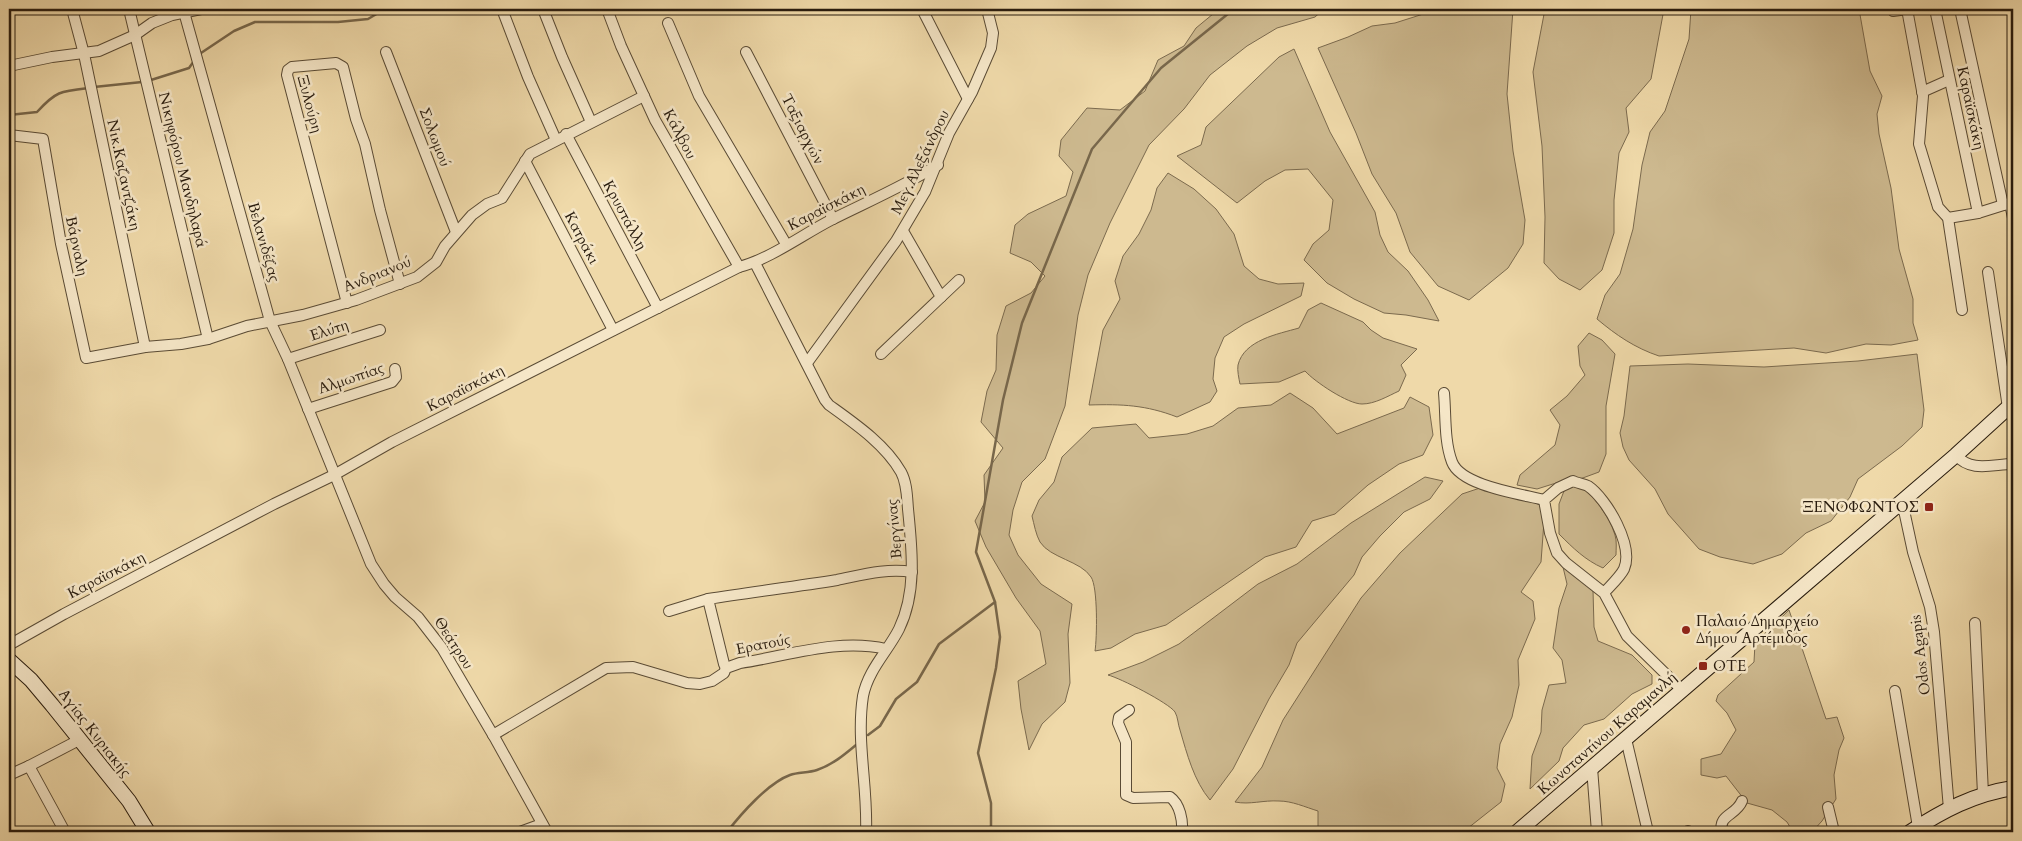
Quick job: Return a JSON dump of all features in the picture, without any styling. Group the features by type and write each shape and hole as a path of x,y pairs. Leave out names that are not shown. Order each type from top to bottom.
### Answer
{"main road":[{"name":"Κωνσταντίνου Καραμανλή","path":"1517,832 2011,406"},
{"name":"Αγίας Κυριακής","path":"9,660 41,691 129,801 148,832"},
{"path":"1914,830 1949,809 1983,794 2013,788"}],"street":[{"name":"Νικ.Καζαντζάκη","path":"72,9 84,54 145,347"},
{"name":"Νικηφόρου Μανδηλαρά","path":"129,9 208,338"},
{"path":"9,66 52,57 84,54 113,46 135,35 152,23 184,12 201,9"},
{"path":"502,9 528,77 556,140"},
{"path":"543,9 591,122"},
{"name":"Κάλβου","path":"607,9 621,46 655,120 739,267"},
{"path":"922,9 968,98"},
{"name":"Μεγ.Αλεξάνδρου","path":"808,363 903,232 925,192 938,165 949,133 968,98 991,48 993,33 987,9"},
{"path":"1893,10 1907,9 1922,92 1919,144 1938,207 1948,218 1962,310"},
{"name":"Καραϊσκάκη","path":"1935,9 1978,213"},
{"path":"1960,9 2013,218"},
{"name":"Βελανιδέζας","path":"184,12 270,321 288,359 334,475"},
{"path":"668,23 699,96 786,244"},
{"name":"Σολωμού","path":"386,52 456,232"},
{"name":"Ταξιαρχών","path":"746,52 833,219"},
{"name":"Ξυλούρη","path":"347,303 287,74 288,70 292,67 336,63 343,67 356,119 365,144 400,284"},
{"path":"1922,92 1950,80"},
{"name":"Ανδριανού","path":"86,358 145,347 181,344 208,338 347,303 416,277 436,262 456,232 472,216 487,204 502,198 530,154 566,134 644,96"},
{"name":"Κρυστάλλη","path":"566,134 658,308"},
{"name":"Βάρναλη","path":"9,135 43,139 60,244 86,358"},
{"name":"Κατράκι","path":"525,161 614,330"},
{"name":"Καραϊσκάκη","path":"9,645 64,614 274,504 334,475 392,442 739,267 755,263 786,244 938,165"},
{"path":"1948,218 1978,213 2009,203"},
{"path":"903,232 942,297"},
{"name":"Βεργίνας","path":"755,263 829,405 867,434 888,456 904,479 908,501 912,572 909,599 899,628 867,682 864,694 861,724 866,832"},
{"path":"1988,272 2011,406"},
{"path":"881,354 960,280"},
{"name":"Ελύτη","path":"288,359 380,330"},
{"name":"Αλμωπίας","path":"308,409 392,382 396,377 395,370"},
{"path":"1444,393 1449,448 1452,462 1457,471 1470,480 1544,500"},
{"path":"1956,455 1965,464 1972,466 2013,464"},
{"name":"Θεάτρου","path":"334,475 370,564 395,597 418,617 442,648 544,828"},
{"path":"1544,500 1558,488 1573,481 1588,486 1617,523 1627,549 1624,568 1604,594"},
{"path":"1544,500 1550,533 1557,553 1604,594 1627,636 1682,690"},
{"name":"Odos Agapis","path":"1902,501 1932,624 1939,682 1949,809"},
{"path":"669,611 708,599 734,594 837,580 890,570 912,572"},
{"path":"708,599 726,668"},
{"path":"1975,623 1983,794"},
{"name":"Ερατούς","path":"493,735 606,668 633,667 687,683 700,684 712,681 724,672 726,668 740,663 840,646 872,646 886,649"},
{"path":"1895,692 1914,830"},
{"path":"1129,710 1119,717 1118,723 1126,742 1126,795 1133,798 1170,797 1175,800 1183,824 1182,832"},
{"path":"1626,739 1648,832"},
{"path":"9,775 79,740"},
{"path":"30,766 65,832"},
{"path":"1592,768 1597,832"},
{"path":"1722,832 1720,824 1722,820 1732,813 1742,801"},
{"path":"1828,807 1834,832"},
{"path":"520,832 544,828"}],"shaded area":[{"path":"1219,9 1324,9 1315,17 1277,28 1247,46 1210,75 1184,109 1149,145 1110,223 1088,275 1078,315 1065,406 1045,459 1022,482 1013,510 1009,535 1018,555 1041,584 1072,604 1068,634 1070,683 1065,702 1042,724 1029,750 1018,681 1046,664 1040,631 1016,598 986,547 975,521 985,502 984,475 1003,448 981,422 987,391 996,370 997,335 1006,306 1031,293 1045,276 1031,262 1010,253 1015,225 1028,214 1066,196 1073,172 1059,156 1061,140 1087,108 1120,110 1145,91 1158,60 1184,46 1196,28"},
{"path":"1439,9 1513,9 1507,94 1513,151 1525,220 1523,244 1508,268 1469,300 1438,286 1410,252 1396,213 1372,174 1318,48 1372,26 1395,23"},
{"path":"1545,9 1664,9 1651,79 1626,108 1629,132 1619,153 1614,200 1614,233 1602,270 1580,290 1559,279 1544,263 1545,217 1542,146 1533,72"},
{"path":"1691,9 1859,9 1870,71 1882,96 1877,114 1879,134 1891,188 1899,249 1913,299 1913,323 1918,340 1891,345 1866,344 1826,353 1794,348 1659,356 1626,340 1597,319 1605,295 1620,274 1633,229 1642,165 1650,132 1665,111 1689,39"},
{"path":"1294,49 1330,132 1375,212 1380,235 1388,252 1408,271 1428,300 1439,321 1384,313 1354,299 1327,283 1304,260 1313,244 1329,230 1333,200 1308,169 1285,170 1265,181 1237,203 1177,156 1201,145 1206,127 1279,57"},
{"path":"1168,173 1194,189 1216,209 1234,234 1244,266 1259,279 1278,284 1304,283 1301,296 1244,324 1224,337 1215,358 1213,379 1217,391 1210,402 1177,417 1134,406 1089,405 1103,330 1120,299 1115,281 1123,256 1139,234 1151,210 1157,188"},
{"path":"1321,303 1363,322 1383,338 1417,349 1401,365 1406,375 1399,391 1372,403 1356,403 1332,392 1305,371 1279,382 1240,384 1238,365 1241,356 1247,350 1263,339 1299,328 1308,310"},
{"path":"1589,333 1602,340 1615,354 1606,406 1606,454 1599,472 1580,479 1572,478 1537,489 1517,485 1520,475 1555,445 1560,425 1550,410 1567,396 1585,375 1580,366 1578,346"},
{"path":"1917,354 1924,410 1922,427 1902,446 1858,479 1850,497 1831,521 1806,533 1782,554 1753,564 1720,557 1699,549 1668,514 1655,489 1629,460 1623,447 1620,433 1630,366 1688,364 1764,367 1858,361"},
{"path":"1290,393 1313,408 1337,434 1404,408 1410,397 1429,407 1433,435 1423,455 1399,464 1368,485 1335,514 1312,521 1296,547 1265,557 1166,625 1135,634 1111,648 1095,651 1096,601 1091,577 1080,567 1051,552 1040,542 1032,516 1039,500 1054,482 1062,457 1092,428 1136,424 1149,438 1187,434 1213,426 1238,408 1271,405"},
{"path":"1425,477 1443,481 1430,499 1404,512 1380,536 1362,557 1354,575 1297,643 1289,665 1233,769 1210,800 1204,793 1192,767 1175,712 1144,691 1108,675 1143,662 1179,644 1258,584 1297,564 1351,523"},
{"path":"1578,482 1600,506 1609,520 1615,535 1616,555 1603,568 1574,549 1559,534 1559,504 1564,491"},
{"path":"1480,488 1532,501 1545,508 1541,562 1521,592 1533,601 1535,619 1518,660 1519,685 1512,717 1500,744 1497,768 1505,784 1501,802 1463,832 1318,832 1318,811 1284,801 1235,802 1262,767 1283,720 1361,598 1400,553 1462,494"},
{"path":"1563,567 1593,590 1594,627 1598,641 1632,655 1652,675 1652,684 1632,694 1604,719 1584,725 1563,748 1559,761 1530,789 1532,756 1541,732 1542,710 1549,685 1566,683 1562,660 1553,648 1559,608 1567,584"},
{"path":"1789,610 1826,719 1837,717 1844,738 1839,750 1834,775 1836,799 1822,821 1812,832 1793,832 1787,822 1772,810 1747,803 1726,776 1717,778 1701,775 1701,759 1721,754 1736,730 1727,713 1716,701 1718,695 1754,662 1755,643"}],"waterway":[{"path":"201,53 234,31 255,22 338,22 368,19 385,9"},
{"path":"986,832 991,826 991,803 978,753 996,668 1000,637 995,602 976,552 1003,400 1022,323 1092,149 1161,68 1234,9"},
{"path":"151,80 189,68 194,61"},
{"path":"94,87 142,82"},
{"path":"9,115 37,112 49,100 60,93 89,88"},
{"path":"868,735 880,726 896,699 917,682 939,644 995,602"},
{"path":"727,832 747,808 773,785 790,775 822,768 838,759 856,745"}],"place":[{"name":"ΞΕΝΟΦΩΝΤΟΣ","path":"1929,507"},
{"name":"Παλαιό Δημαρχείο Δήμου Αρτέμιδος","path":"1686,630"},
{"name":"ΟΤΕ","path":"1703,666"}]}
